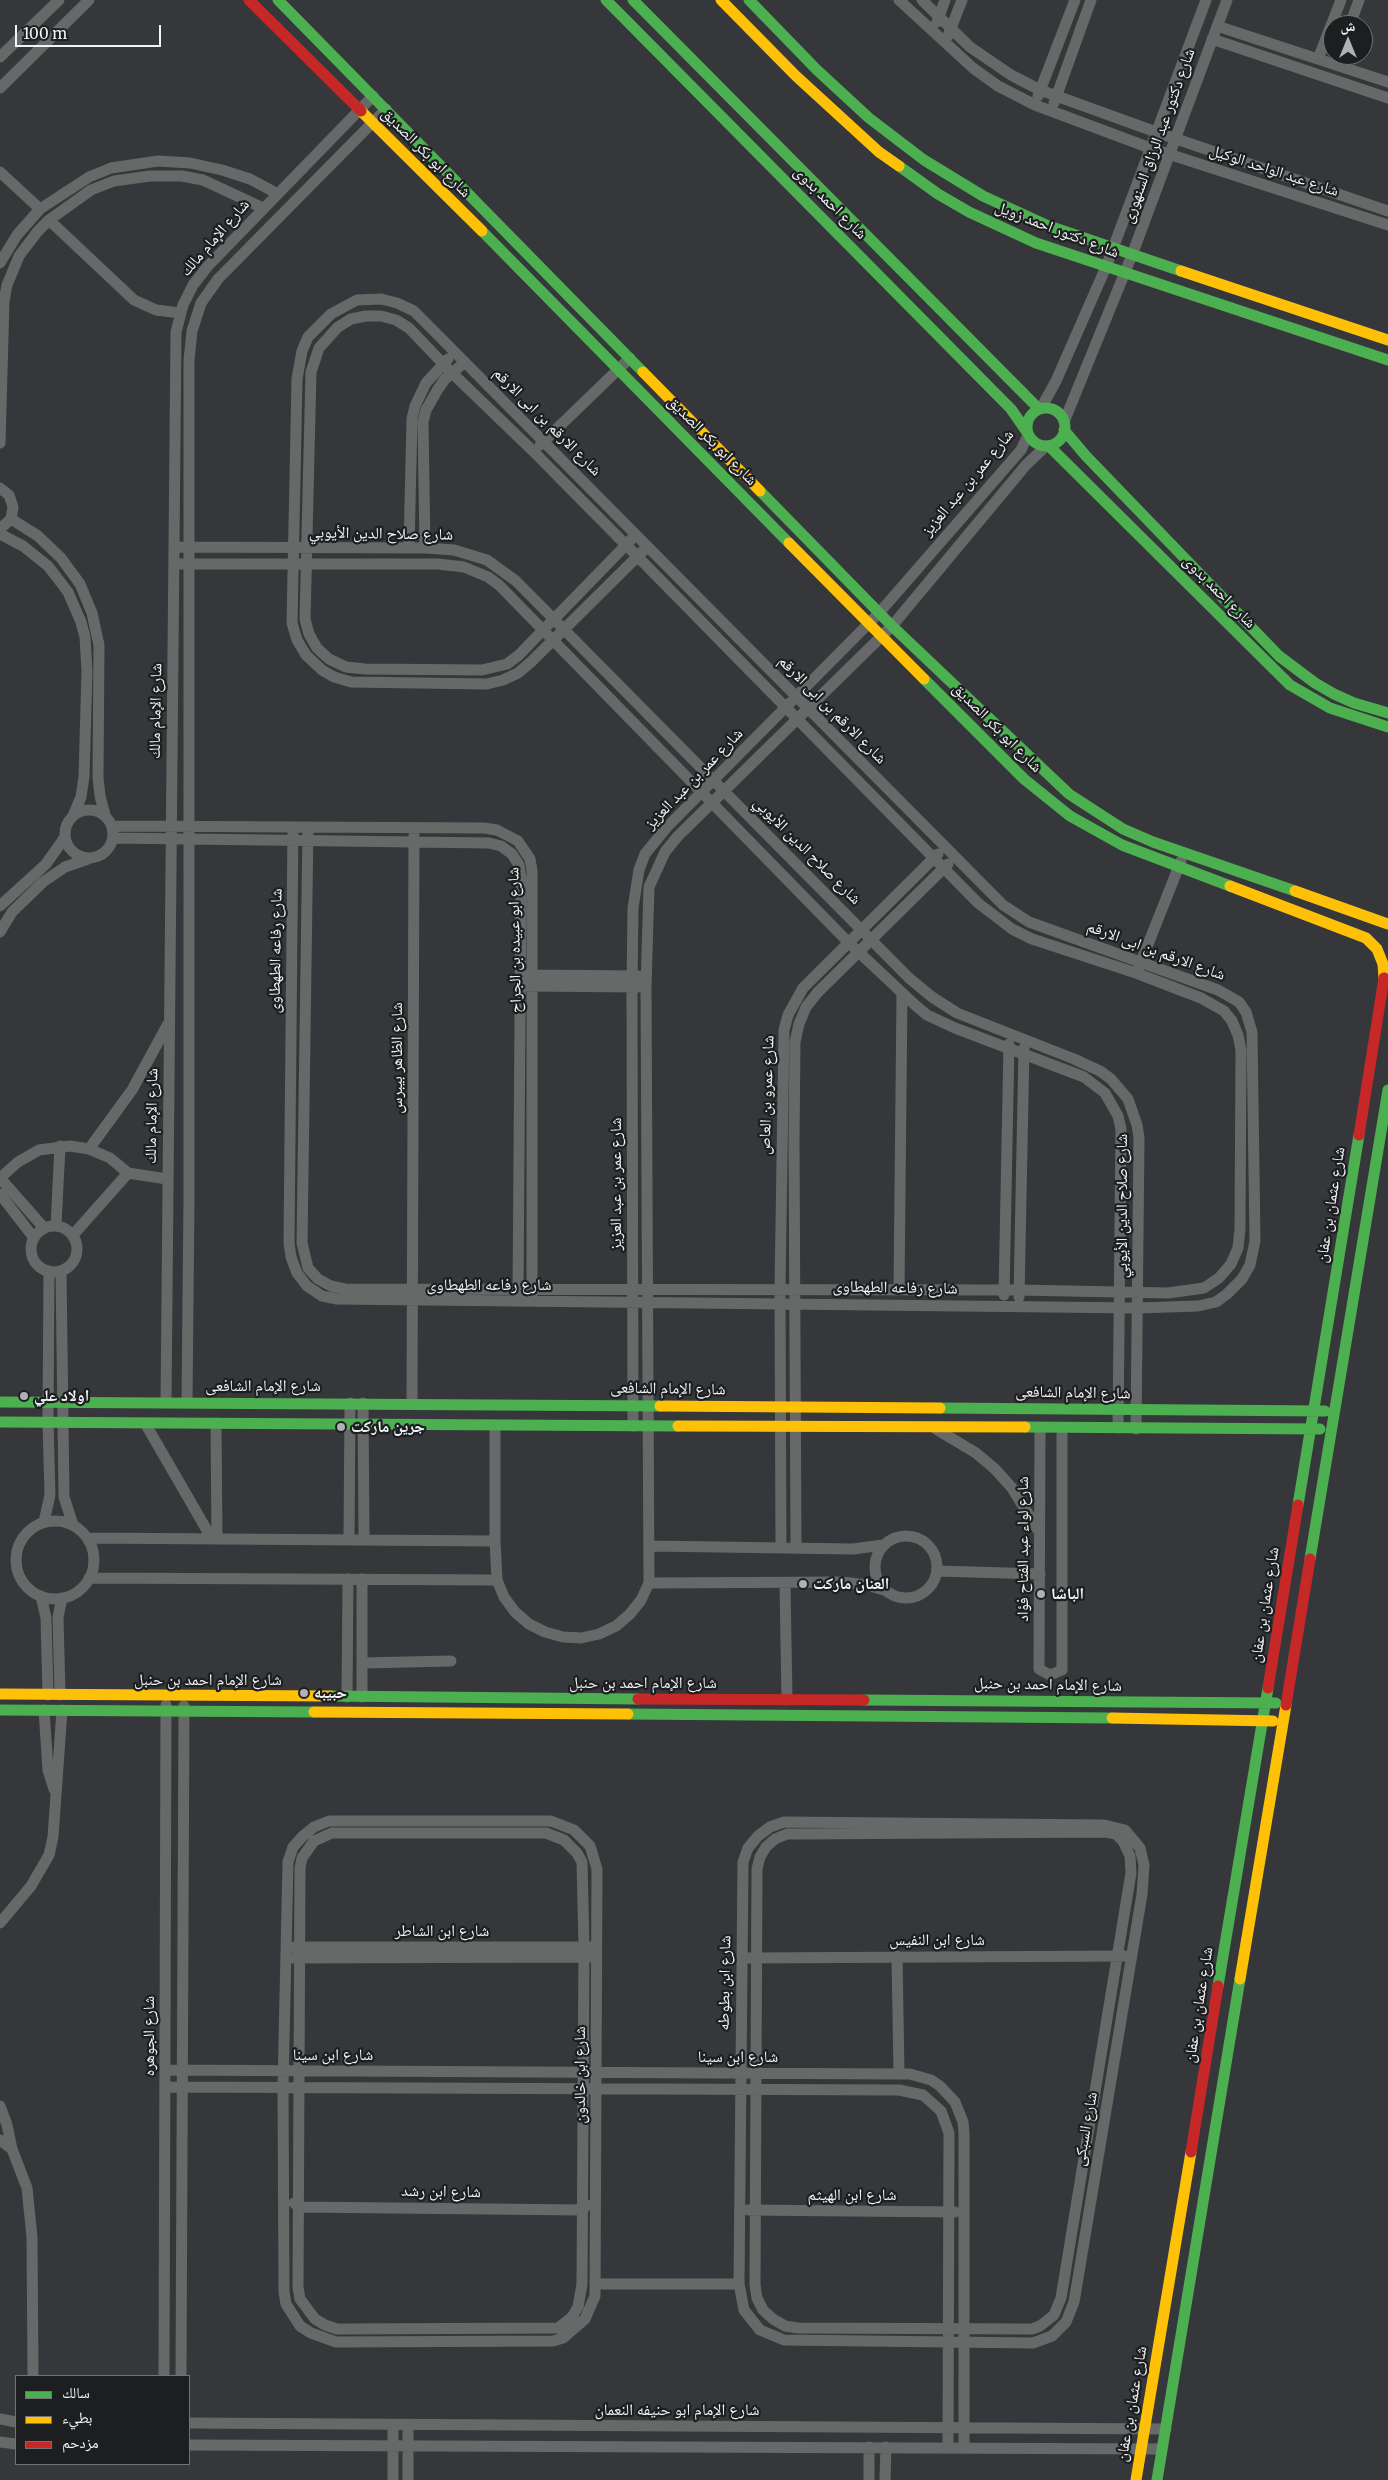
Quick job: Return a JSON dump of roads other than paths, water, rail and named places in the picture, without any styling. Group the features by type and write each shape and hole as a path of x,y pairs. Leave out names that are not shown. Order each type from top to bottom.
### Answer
{"street":[{"path":"0,57 59,0"},
{"path":"0,88 90,0"},
{"name":"شارع ابو بكر الصديق","path":"249,0 533,281 618,370 1024,779 1095,832 1122,845 1179,867"},
{"name":"شارع ابو بكر الصديق","path":"278,0 879,613 1069,794 1123,829 1153,842 1184,852"},
{"name":"شارع احمد بدوى","path":"606,0 1011,409 1028,433"},
{"name":"شارع احمد بدوى","path":"633,0 1040,409"},
{"name":"شارع دكتور احمد زويل","path":"721,0 810,89 879,152 946,199 1002,228 1106,267 1388,360"},
{"name":"شارع دكتور احمد زويل","path":"749,0 817,70 869,118 924,160 953,179 1014,211 1113,248 1388,340"},
{"name":"شارع عبد الواحد الوكيل","path":"899,0 945,45 998,86 1035,105 1150,148 1388,225"},
{"name":"شارع عبد الواحد الوكيل","path":"922,0 950,30 990,62 1040,90 1175,139 1388,211"},
{"path":"933,32 945,0"},
{"path":"945,45 962,0"},
{"path":"1035,105 1075,0"},
{"path":"1051,112 1092,0"},
{"name":"شارع دكتور عبد الرزاق السنهورى","path":"1040,409 1056,381 1106,267 1206,0"},
{"name":"شارع دكتور عبد الرزاق السنهورى","path":"1064,426 1132,255 1227,0"},
{"path":"1318,59 1341,0"},
{"path":"1354,15 1359,0"},
{"path":"1217,26 1323,59"},
{"path":"1212,39 1388,98"},
{"path":"1349,65 1388,82"},
{"name":"شارع الإمام مالك","path":"166,1402 174,564 174,345 180,313 193,285 207,267 373,96"},
{"name":"شارع الإمام مالك","path":"187,1402 189,360 192,330 201,303 218,278 386,109"},
{"path":"0,263 17,235 40,209 60,193 89,177 111,168 158,161 190,162 222,170 250,180 278,194"},
{"path":"0,172 40,209"},
{"path":"0,443 4,301 7,285 23,250 49,220 90,190 114,181 150,176 182,176 203,180 263,208"},
{"path":"49,220 134,300 156,310 180,313"},
{"name":"شارع الارقم بن ابى الارقم","path":"647,547 518,673 503,680 487,684 351,682 322,670 306,655 297,640 292,623 296,418 299,365 308,338 331,314 357,300 381,299 397,303 414,312 798,697 944,847 1015,914 1045,928 1141,961 1229,995 1246,1012 1252,1032 1255,1197 1255,1241 1250,1265 1242,1279 1216,1302 1198,1306 1138,1308"},
{"name":"شارع الارقم بن ابى الارقم","path":"635,535 626,545 519,655 507,664 494,669 346,667 328,659 317,648 309,634 305,619 311,372 314,360 327,338 338,327 351,319 366,316 381,316 396,320 409,328 533,451 626,545 637,556 787,708 798,718 978,903 1012,929 1032,939 1136,973 1214,1004 1232,1021 1238,1035 1241,1050 1238,1248 1231,1264 1219,1278 1204,1288 1185,1292 1139,1293"},
{"path":"408,548 412,419 426,382 455,353"},
{"path":"533,451 630,358"},
{"path":"425,548 423,422 431,399 452,372 464,362"},
{"path":"1040,409 1053,409 1062,417 1064,426 1061,438 1048,446 1035,443 1028,433 1030,416 1040,409"},
{"path":"296,418 310,418"},
{"name":"شارع احمد بدوى","path":"1064,426 1086,456 1279,656 1314,683 1334,694 1354,703 1388,713"},
{"name":"شارع عمر بن عبد العزيز","path":"633,1426 633,908 639,870 645,854 701,792 870,623 1021,450 1028,433"},
{"name":"شارع احمد بدوى","path":"1048,446 1290,685 1330,708 1388,727"},
{"name":"شارع عمر بن عبد العزيز","path":"649,1583 646,981 649,887 665,852 711,802 892,626 1033,458 1048,446"},
{"path":"0,488 12,501 11,519 0,529"},
{"path":"0,932 12,912 43,882 65,867 103,854 113,838 112,826 105,815 100,796 98,777 98,645 92,613 80,584 61,558 38,536 11,519"},
{"path":"0,534 23,546 48,566 68,592 81,622 85,637 88,671 84,777 81,797 73,816 66,826 65,838 46,864 0,906"},
{"name":"شارع صلاح الدين الأيوبي","path":"174,547 293,549 425,548 454,550 487,560 516,581 909,978 932,997 957,1013 1100,1071 1120,1088 1134,1112 1139,1138 1139,1293 1136,1429"},
{"name":"شارع صلاح الدين الأيوبي","path":"174,564 438,564 464,567 476,571 499,585 542,631 902,995 927,1015 1090,1081 1105,1093 1118,1116 1121,1129 1118,1428"},
{"path":"73,816 88,810 105,815"},
{"name":"شارع ابو عبيده بن الجراح","path":"112,826 497,830 508,834 526,851 530,859 532,871 532,1301"},
{"name":"شارع رفاعه الطهطاوى","path":"293,828 289,1243 290,1257 297,1273 322,1296 337,1299 1138,1308"},
{"name":"شارع رفاعه الطهطاوى","path":"308,828 306,1076 302,1244 308,1268 318,1279 331,1286 345,1288 899,1289 1139,1293"},
{"name":"شارع الظاهر بيبرس","path":"412,1403 414,1288 414,828"},
{"path":"65,838 74,853 91,858"},
{"name":"شارع ابو عبيده بن الجراح","path":"113,838 489,844 501,846 512,854 519,866 521,878 518,1301"},
{"name":"شارع عمرو بن العاص","path":"781,1548 780,1289 784,1030 791,1008 803,988 944,847"},
{"path":"1136,973 1184,852 1388,924"},
{"name":"شارع عمرو بن العاص","path":"796,1548 795,1042 799,1024 806,1007 858,952 954,857"},
{"name":"شارع عثمان بن عفان","path":"1136,2480 1384,980 1383,964 1377,949 1366,938 1179,867"},
{"path":"520,980 646,981"},
{"path":"899,1289 902,995"},
{"path":"89,1149 132,1090 169,1021"},
{"path":"1004,1306 1009,1034"},
{"path":"1018,1306 1025,1040"},
{"path":"291,1076 306,1076"},
{"path":"1157,2480 1388,1090"},
{"path":"50,1227 60,1146"},
{"path":"50,1227 0,1178 18,1162 39,1150 60,1146 89,1149 110,1158 128,1173 167,1179"},
{"path":"73,1235 128,1173"},
{"path":"0,1194 34,1238"},
{"path":"1240,1197 1255,1197"},
{"path":"50,1227 65,1228 73,1235 78,1247 75,1259 61,1271 49,1271 35,1261 31,1249 34,1238 50,1227"},
{"path":"44,1522 50,1495 48,1422 49,1271"},
{"path":"61,1271 61,1402 64,1497 73,1525"},
{"name":"شارع الإمام الشافعى","path":"0,1402 412,1403 1335,1411"},
{"path":"349,1540 350,1403"},
{"path":"363,1403 364,1540"},
{"path":"0,1422 1332,1429"},
{"path":"145,1423 214,1539"},
{"path":"214,1539 216,1423"},
{"path":"495,1425 494,1541 498,1580 510,1604 529,1624 554,1635 581,1638 599,1634 616,1626 642,1600 649,1583 855,1583 884,1590 900,1598 917,1597 931,1587 937,1571 934,1552 920,1538 900,1536 883,1545 853,1549 650,1546"},
{"path":"932,1427 955,1438 995,1469 1026,1508 1039,1530"},
{"name":"شارع لواء عبد الفتاح فؤاد","path":"1040,1428 1039,1669 1050,1676 1062,1670 1062,1428"},
{"path":"58,1520 73,1525 88,1538 91,1545 94,1562 89,1578 73,1594 62,1598 41,1596 30,1590 22,1581 17,1570 15,1558 18,1546 24,1535 33,1527 44,1522 58,1520"},
{"path":"88,1538 494,1541"},
{"path":"883,1545 876,1556 874,1568 877,1580 884,1590"},
{"path":"937,1571 1040,1574"},
{"path":"89,1578 498,1580"},
{"path":"347,1697 348,1579"},
{"path":"362,1579 362,1697"},
{"path":"785,1583 787,1700"},
{"path":"41,1596 46,1618 54,1695"},
{"path":"54,1695 58,1618 62,1598"},
{"path":"363,1663 451,1661"},
{"name":"شارع الإمام احمد بن حنبل","path":"0,1694 1286,1703"},
{"name":"شارع الجوهره","path":"164,2375 166,1696"},
{"name":"شارع الجوهره","path":"180,2375 184,1696"},
{"path":"416,1714 417,1697"},
{"path":"647,1716 648,1699"},
{"path":"1040,1702 1040,1718"},
{"path":"1062,1702 1062,1717"},
{"name":"شارع الإمام احمد بن حنبل","path":"0,1710 647,1716 1062,1717 1282,1721"},
{"path":"44,1710 48,1770 55,1791"},
{"path":"0,1923 31,1886 49,1855 53,1837 62,1710"},
{"name":"شارع ابن خالدون","path":"328,1821 551,1821 574,1830 590,1846 595,1857 597,1952 596,2284 595,2296 588,2313 576,2328 563,2338 554,2341 336,2342 311,2334 296,2321 286,2304 284,2292 284,2071 288,1862 294,1847 314,1827 328,1821"},
{"path":"398,1821 398,1834"},
{"name":"شارع ابن بطوطه","path":"964,2343 778,2338 760,2330 744,2310 738,2284 743,1862 748,1848 758,1836 770,1827 784,1822 1106,1832 1127,1838"},
{"name":"شارع ابن بطوطه","path":"950,1828 787,1834 776,1839 763,1852 757,1869 755,2285 760,2304 773,2319 784,2326 798,2328 964,2329"},
{"name":"شارع ابن خالدون","path":"332,1833 398,1834 546,1833 564,1840 578,1853 582,1862 584,2088 580,2297 578,2307 565,2324 548,2329 337,2329 325,2325 306,2310 298,2287 300,1868 307,1848 318,1838 332,1833"},
{"name":"شارع السبكى","path":"964,2329 1032,2329 1048,2321 1059,2307 1131,1865 1127,1838"},
{"name":"شارع السبكى","path":"964,2343 1033,2343 1043,2341 1060,2330 1071,2313 1142,1894 1144,1865 1140,1848 1127,1838"},
{"name":"شارع ابن الشاطر","path":"286,1953 597,1952"},
{"path":"897,1956 899,2074"},
{"name":"شارع ابن النفيس","path":"742,1958 1132,1956"},
{"name":"شارع ابن سينا","path":"165,2070 910,2074 931,2080 948,2093 960,2112 964,2132 964,2447"},
{"name":"شارع ابن سينا","path":"165,2087 300,2086 899,2090 923,2095 941,2111 949,2134 948,2447"},
{"path":"0,2106 7,2125 12,2149 27,2188 31,2227 33,2375"},
{"path":"0,2140 12,2149"},
{"name":"شارع ابن رشد","path":"284,2208 290,2202 299,2207 582,2210 588,2204 596,2204"},
{"name":"شارع ابن رشد","path":"582,2210 586,2215 596,2216"},
{"name":"شارع ابن الهيثم","path":"739,2210 964,2212"},
{"path":"596,2284 738,2284"},
{"path":"395,2329 395,2341"},
{"path":"0,2419 15,2422"},
{"name":"شارع الإمام ابو حنيفه النعمان","path":"190,2423 393,2426 948,2426 1166,2429"},
{"path":"392,2480 393,2426"},
{"path":"408,2426 408,2480"},
{"path":"0,2442 15,2444"},
{"path":"190,2445 1162,2449"},
{"path":"869,2447 869,2480"},
{"path":"885,2480 886,2447"}],"place":[{"name":"اولاد علي","path":"24,1396"},
{"name":"جرين ماركت","path":"341,1427"},
{"name":"العنان ماركت","path":"803,1584"},
{"name":"الباشا","path":"1041,1594"},
{"name":"حبيبه","path":"304,1693"}]}
